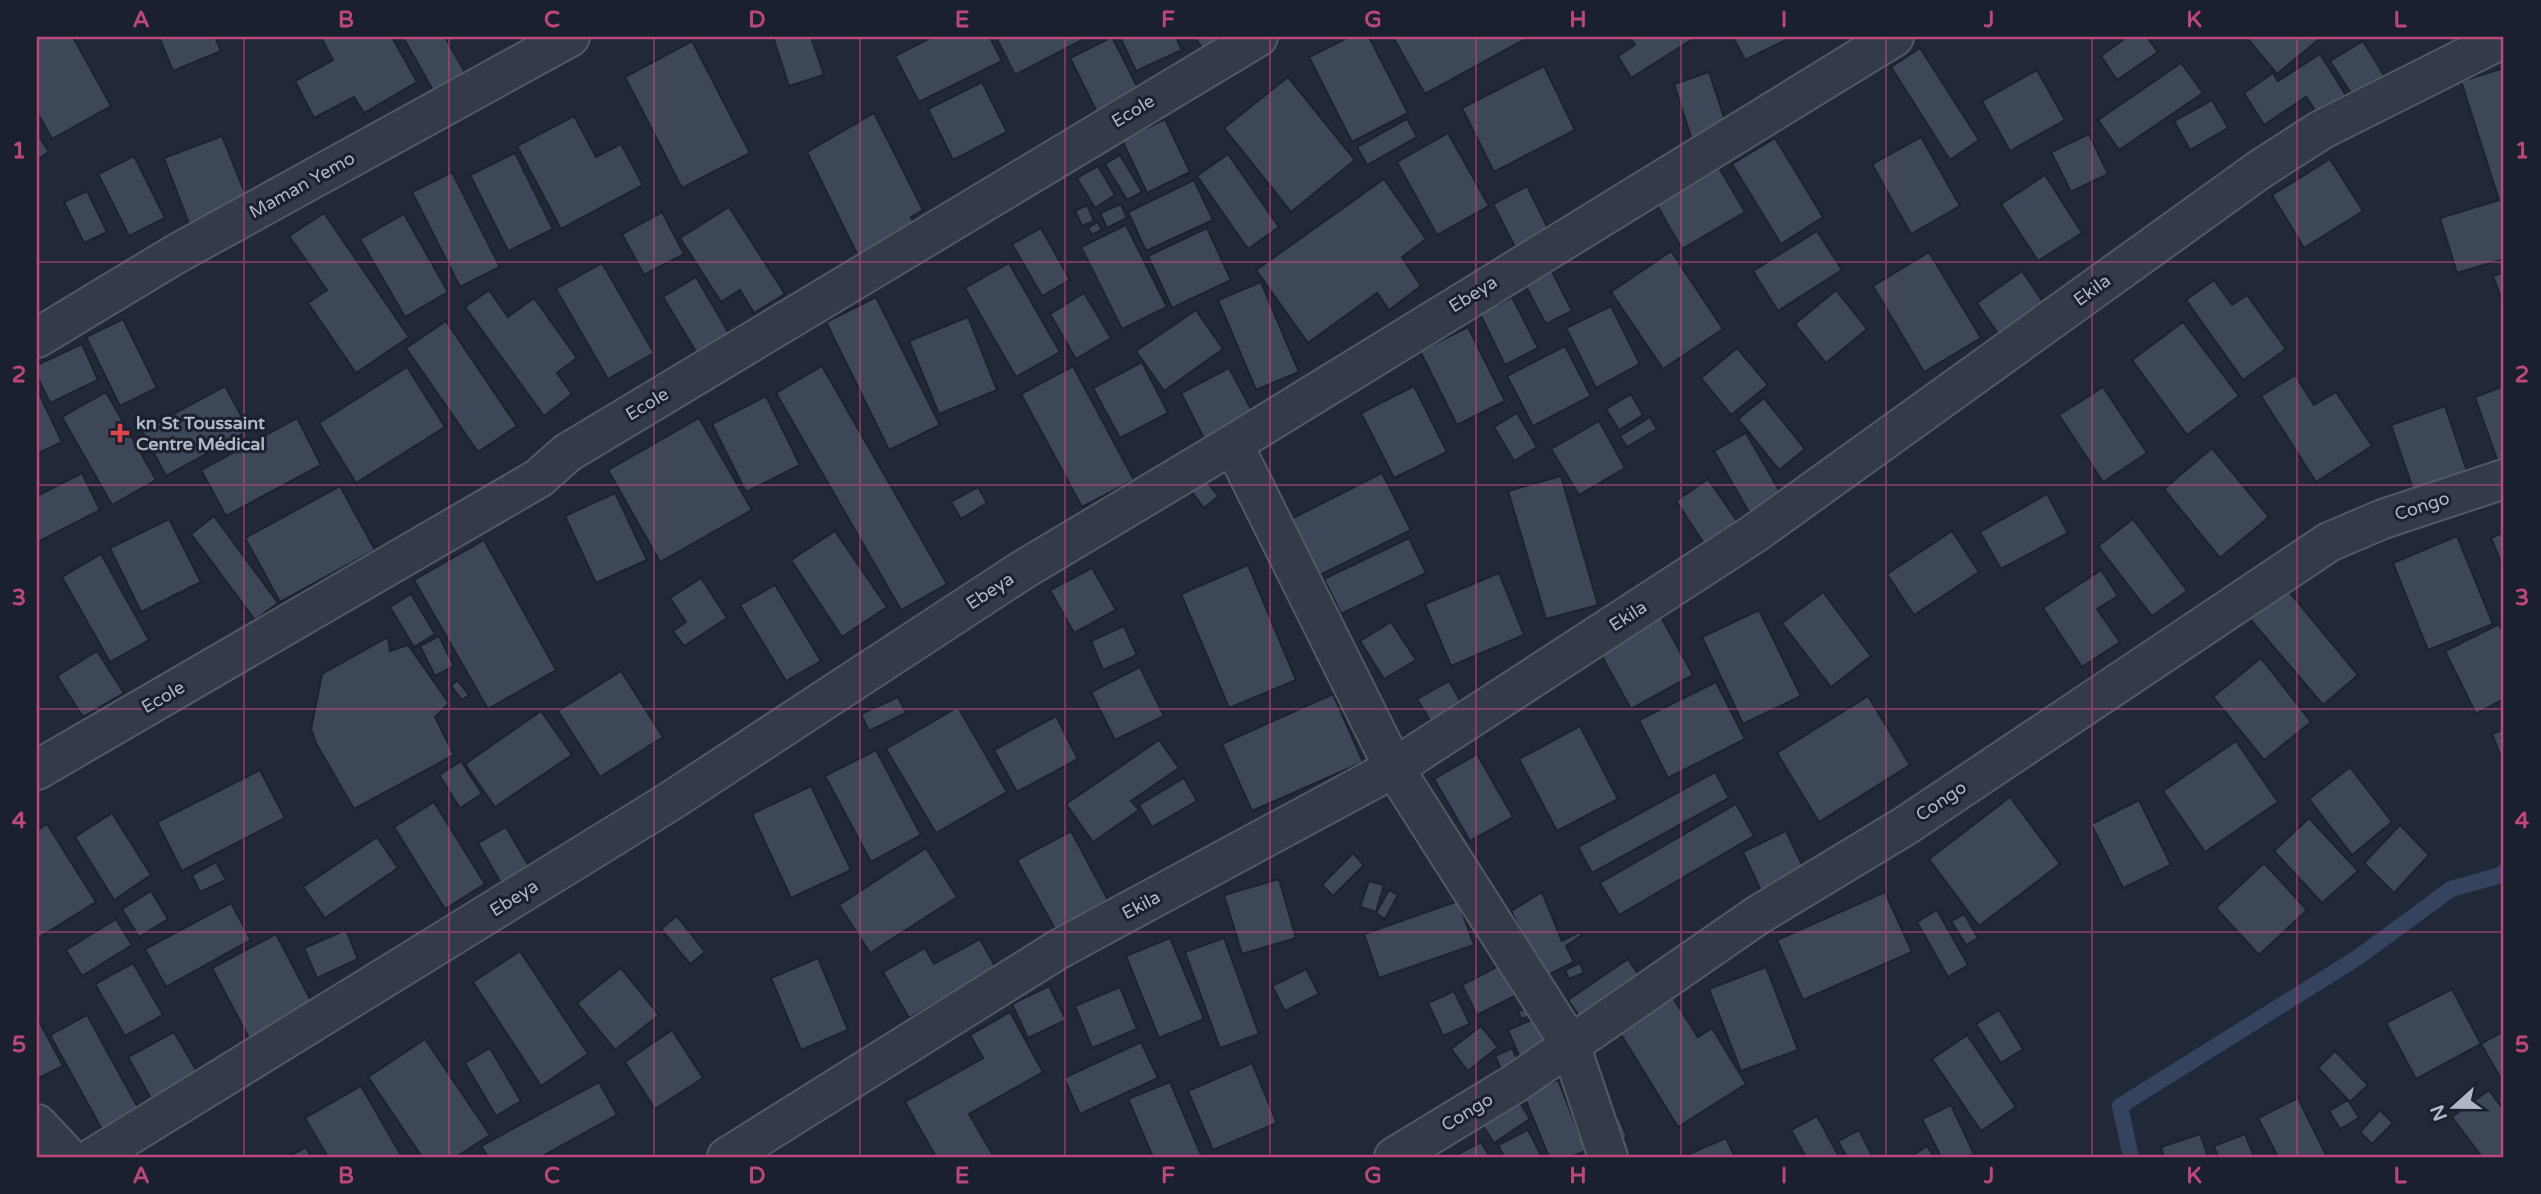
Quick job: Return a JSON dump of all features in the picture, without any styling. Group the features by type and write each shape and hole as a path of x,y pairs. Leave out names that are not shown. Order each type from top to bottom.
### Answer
{"street":[{"name":"Maman Yemo","path":"37,338 176,254 570,37"},
{"name":"Ecole","path":"37,770 539,478 567,453 1258,37"},
{"name":"Ebeya","path":"94,1157 669,802 1021,571 1233,444 1894,37"},
{"name":"Ekila","path":"727,1157 1059,949 1394,768 1755,533 2270,163 2321,130 2504,38"},
{"path":"1233,444 1394,768 1570,1044 1608,1157"},
{"name":"Congo","path":"1394,1157 1514,1084 1758,915 1905,826 2329,542 2383,519 2504,479"},
{"path":"37,1124 68,1157"}],"building":[{"path":"37,37 73,37 111,106 52,139 37,112"},
{"path":"159,37 215,37 221,51 173,71"},
{"path":"392,37 417,82 364,113 354,97 314,118 295,81 333,60 322,39"},
{"path":"403,37 445,37 467,76 435,94"},
{"path":"773,37 811,37 824,75 789,86"},
{"path":"932,37 990,37 1002,61 919,102 895,56"},
{"path":"996,37 1088,37 1015,75"},
{"path":"1112,37 1139,90 1097,112 1070,58"},
{"path":"1120,37 1176,37 1182,50 1136,71"},
{"path":"1195,37 1235,37 1209,60"},
{"path":"1349,37 1369,37 1408,113 1352,142 1309,57"},
{"path":"1393,37 1529,37 1425,94"},
{"path":"1630,37 1696,37 1631,78 1618,56 1635,45"},
{"path":"1733,37 1792,37 1745,60"},
{"path":"2127,37 2147,37 2158,52 2117,80 2101,56"},
{"path":"2246,37 2322,37 2277,74"},
{"path":"692,41 750,153 682,188 625,77"},
{"path":"2363,41 2387,80 2356,101 2330,61"},
{"path":"1920,48 1979,140 1950,160 1891,67"},
{"path":"2320,54 2349,100 2321,119 2306,97 2264,125 2244,93 2273,73 2278,81"},
{"path":"2181,63 2203,93 2119,150 2098,120"},
{"path":"1544,66 1575,130 1494,172 1462,108"},
{"path":"2504,68 2504,259 2457,273 2440,218 2499,200 2461,81"},
{"path":"2037,70 2065,120 2010,151 1982,101"},
{"path":"1709,72 1728,129 1692,140 1674,84"},
{"path":"1288,77 1355,160 1291,212 1224,128"},
{"path":"982,82 1007,132 953,160 928,109"},
{"path":"2212,100 2228,128 2190,150 2174,121"},
{"path":"874,113 923,210 911,217 920,236 863,266 807,152"},
{"path":"574,116 596,157 621,144 643,185 561,229 517,146"},
{"path":"1165,119 1190,172 1147,193 1122,140"},
{"path":"1407,119 1417,137 1367,165 1357,147"},
{"path":"37,133 49,152 37,160"},
{"path":"1448,133 1489,206 1437,235 1397,162"},
{"path":"2089,134 2108,174 2071,192 2051,152"},
{"path":"222,136 252,211 193,234 164,158"},
{"path":"1921,137 1960,206 1911,234 1872,164"},
{"path":"1775,138 1823,217 1781,244 1732,164"},
{"path":"515,153 553,229 508,251 470,175"},
{"path":"1228,154 1279,227 1248,249 1197,176"},
{"path":"1120,155 1142,192 1127,200 1105,164"},
{"path":"134,156 165,218 129,236 98,174"},
{"path":"2330,159 2363,211 2304,248 2272,195"},
{"path":"1098,166 1115,195 1095,208 1077,178"},
{"path":"1718,166 1745,212 1682,249 1655,202"},
{"path":"452,172 500,267 460,287 412,192"},
{"path":"2045,175 2082,233 2038,261 2001,204"},
{"path":"1384,179 1426,239 1402,257 1421,286 1389,310 1377,293 1308,343 1256,270"},
{"path":"1194,180 1213,220 1146,251 1128,212"},
{"path":"1527,186 1549,230 1515,247 1493,204"},
{"path":"87,191 107,232 84,243 64,202"},
{"path":"1121,204 1127,218 1107,228 1100,213"},
{"path":"1087,205 1094,221 1082,226 1075,211"},
{"path":"729,207 785,294 754,313 740,290 721,302 680,238"},
{"path":"662,212 684,254 644,275 622,234"},
{"path":"324,213 409,337 356,373 308,303 327,290 289,236"},
{"path":"404,214 448,292 405,317 360,239"},
{"path":"1098,222 1102,230 1092,235 1088,228"},
{"path":"1126,225 1167,307 1122,329 1081,247"},
{"path":"1041,228 1070,280 1042,296 1012,244"},
{"path":"1207,228 1231,280 1172,308 1148,256"},
{"path":"1817,231 1842,270 1778,311 1753,271"},
{"path":"1671,251 1723,329 1663,369 1611,292"},
{"path":"1929,252 1981,338 1924,372 1873,286"},
{"path":"602,263 654,353 608,379 556,289"},
{"path":"1009,263 1060,352 1016,377 965,288"},
{"path":"1551,269 1572,311 1546,324 1524,283"},
{"path":"2022,271 2048,309 2003,341 1977,303"},
{"path":"2504,272 2504,306 2493,276"},
{"path":"696,277 730,335 698,355 663,297"},
{"path":"2214,280 2232,305 2247,295 2286,349 2243,380 2186,300"},
{"path":"1261,282 1299,372 1256,390 1218,300"},
{"path":"489,290 508,317 534,298 577,358 557,373 572,394 544,416 465,307"},
{"path":"1836,290 1867,329 1826,363 1795,324"},
{"path":"1084,293 1111,338 1076,359 1050,314"},
{"path":"876,297 940,425 889,450 826,322"},
{"path":"1512,297 1538,348 1505,365 1480,314"},
{"path":"1611,306 1640,364 1596,388 1566,328"},
{"path":"1196,310 1223,349 1164,391 1136,351"},
{"path":"968,317 997,390 939,414 909,341"},
{"path":"123,319 157,388 120,406 86,337"},
{"path":"446,321 517,426 478,452 406,348"},
{"path":"2183,322 2239,396 2187,435 2132,360"},
{"path":"1468,327 1505,401 1457,425 1420,351"},
{"path":"82,344 98,380 50,403 37,376 37,365"},
{"path":"1565,346 1591,396 1533,426 1507,376"},
{"path":"1737,348 1768,385 1731,415 1701,378"},
{"path":"1142,362 1168,413 1120,438 1093,388"},
{"path":"822,366 947,584 901,610 776,393"},
{"path":"1073,366 1134,480 1082,507 1021,394"},
{"path":"407,367 445,427 356,483 319,423"},
{"path":"1229,368 1257,420 1208,446 1181,393"},
{"path":"2295,375 2314,405 2336,392 2372,446 2316,482 2261,396"},
{"path":"225,386 249,430 166,476 142,431"},
{"path":"1414,386 1447,452 1394,478 1361,413"},
{"path":"2504,386 2504,460 2498,462 2475,397"},
{"path":"2103,387 2147,453 2103,482 2059,415"},
{"path":"37,389 62,442 37,454"},
{"path":"106,392 156,480 112,505 62,417"},
{"path":"1631,394 1643,415 1619,430 1606,409"},
{"path":"766,396 800,465 746,492 712,424"},
{"path":"1764,398 1805,449 1779,470 1738,419"},
{"path":"2445,406 2467,471 2413,489 2391,425"},
{"path":"1517,413 1537,447 1514,461 1494,427"},
{"path":"1650,417 1657,429 1627,447 1620,436"},
{"path":"297,418 321,465 226,516 201,470"},
{"path":"699,418 752,510 660,562 608,470"},
{"path":"1599,421 1625,468 1579,495 1551,449"},
{"path":"1746,433 1786,502 1754,521 1714,451"},
{"path":"2212,448 2269,517 2220,558 2164,489"},
{"path":"82,473 100,510 38,542 37,496"},
{"path":"1382,473 1411,530 1316,577 1287,521"},
{"path":"1561,476 1598,605 1546,619 1508,491"},
{"path":"1708,479 1742,528 1709,551 1676,501"},
{"path":"1205,480 1219,496 1204,508 1191,491"},
{"path":"340,486 375,550 280,602 245,538"},
{"path":"978,487 987,503 961,519 951,502"},
{"path":"615,493 647,560 596,583 565,516"},
{"path":"2047,494 2068,533 2001,569 1980,532"},
{"path":"214,516 278,603 255,620 191,534"},
{"path":"169,519 201,582 141,612 110,548"},
{"path":"2133,519 2187,591 2152,616 2098,546"},
{"path":"835,531 887,607 842,637 791,560"},
{"path":"1952,531 1979,572 1914,615 1887,574"},
{"path":"2504,532 2504,569 2491,538"},
{"path":"2457,536 2493,624 2428,650 2393,563"},
{"path":"1409,538 1426,573 1341,614 1324,579"},
{"path":"484,540 556,670 488,709 414,580"},
{"path":"101,554 149,640 110,662 62,577"},
{"path":"1248,565 1296,680 1229,708 1181,594"},
{"path":"1092,568 1116,610 1074,633 1050,590"},
{"path":"2101,570 2118,596 2097,609 2120,642 2082,667 2043,608"},
{"path":"1499,573 1524,635 1451,666 1425,604"},
{"path":"701,578 727,618 684,646 673,631 686,622 670,598"},
{"path":"775,585 821,661 786,681 740,605"},
{"path":"2286,588 2358,675 2323,705 2250,619"},
{"path":"1823,592 1871,656 1831,687 1782,623"},
{"path":"411,594 435,634 414,647 390,607"},
{"path":"1759,610 1801,696 1743,724 1702,637"},
{"path":"1661,617 1693,675 1631,709 1599,651"},
{"path":"1391,622 1416,660 1384,679 1360,641"},
{"path":"2499,624 2504,635 2504,699 2476,714 2445,651"},
{"path":"1124,626 1137,655 1103,670 1091,641"},
{"path":"439,636 454,666 435,676 420,646"},
{"path":"388,637 390,651 408,645 449,703 435,717 454,755 354,809 317,745 311,729 322,674"},
{"path":"97,651 124,693 83,717 57,676"},
{"path":"2261,658 2311,722 2264,760 2213,697"},
{"path":"1140,667 1164,716 1115,740 1091,692"},
{"path":"621,671 663,737 600,777 558,711"},
{"path":"457,680 469,695 462,700 451,686"},
{"path":"1449,681 1465,709 1434,727 1417,699"},
{"path":"1716,682 1745,739 1668,778 1639,720"},
{"path":"1333,694 1363,762 1252,811 1222,744"},
{"path":"1868,696 1910,765 1819,822 1777,753"},
{"path":"898,697 906,713 869,731 861,714"},
{"path":"958,707 1007,792 936,833 886,749"},
{"path":"541,711 572,755 495,807 465,764"},
{"path":"1056,716 1078,759 1017,792 994,750"},
{"path":"1580,726 1618,799 1557,831 1519,759"},
{"path":"2504,729 2504,764 2492,734"},
{"path":"1159,740 1179,768 1131,801 1139,810 1093,842 1066,804"},
{"path":"2236,741 2278,802 2205,852 2163,791"},
{"path":"876,750 921,835 871,862 825,776"},
{"path":"1477,754 1513,817 1470,841 1434,779"},
{"path":"461,761 482,794 460,808 439,775"},
{"path":"2350,767 2392,822 2352,855 2309,799"},
{"path":"260,770 285,818 182,871 157,822"},
{"path":"1715,772 1729,798 1592,873 1578,847"},
{"path":"1184,778 1197,801 1152,827 1139,805"},
{"path":"811,786 851,870 791,898 752,814"},
{"path":"2010,797 2060,864 1979,926 1929,859"},
{"path":"2139,800 2171,865 2123,888 2091,824"},
{"path":"434,802 485,884 445,909 394,827"},
{"path":"1736,804 1754,836 1619,915 1600,883"},
{"path":"112,813 151,875 114,900 75,837"},
{"path":"2309,818 2358,871 2322,903 2274,851"},
{"path":"47,824 96,902 38,938 37,830"},
{"path":"2400,825 2429,855 2394,893 2364,863"},
{"path":"506,827 530,868 502,885 478,843"},
{"path":"1071,831 1108,900 1055,929 1017,860"},
{"path":"1786,831 1806,873 1762,893 1743,852"},
{"path":"377,837 398,868 325,918 303,887"},
{"path":"926,848 957,897 870,953 839,905"},
{"path":"1353,853 1364,865 1333,896 1322,885"},
{"path":"216,862 226,880 200,892 192,875"},
{"path":"2264,863 2307,910 2259,955 2216,908"},
{"path":"1279,879 1296,938 1242,954 1224,895"},
{"path":"1369,881 1384,885 1376,912 1360,907"},
{"path":"1389,890 1398,895 1385,919 1376,913"},
{"path":"151,891 168,919 139,937 122,909"},
{"path":"1542,892 1562,941 1579,932 1582,935 1566,946 1574,962 1544,977 1511,911"},
{"path":"1885,892 1912,952 1803,1000 1777,940"},
{"path":"1458,901 1474,945 1379,978 1364,934"},
{"path":"231,903 251,940 166,987 145,949"},
{"path":"1937,910 1968,965 1948,977 1917,922"},
{"path":"1964,914 1978,938 1966,945 1951,921"},
{"path":"677,916 705,952 690,964 661,929"},
{"path":"116,919 132,945 82,976 66,950"},
{"path":"346,930 358,959 317,978 304,948"},
{"path":"276,934 315,1008 251,1042 212,968"},
{"path":"1170,938 1204,1019 1159,1038 1126,956"},
{"path":"1224,938 1259,1034 1220,1048 1185,952"},
{"path":"980,939 996,968 909,1018 883,972 925,948 934,964"},
{"path":"520,951 588,1054 541,1086 473,982"},
{"path":"818,958 848,1030 801,1050 771,978"},
{"path":"1628,959 1644,983 1585,1025 1568,1000"},
{"path":"133,963 163,1015 125,1036 95,984"},
{"path":"1580,963 1584,973 1569,979 1565,970"},
{"path":"1502,964 1517,995 1477,1015 1462,985"},
{"path":"1766,967 1798,1050 1741,1071 1709,989"},
{"path":"621,968 659,1015 615,1050 577,1003"},
{"path":"1306,969 1319,994 1285,1011 1272,986"},
{"path":"1049,986 1066,1020 1028,1038 1012,1004"},
{"path":"1120,987 1137,1029 1092,1048 1075,1006"},
{"path":"2452,989 2481,1044 2416,1079 2386,1023"},
{"path":"1454,991 1470,1024 1443,1036 1428,1003"},
{"path":"1671,995 1698,1037 1712,1028 1746,1084 1678,1127 1617,1028"},
{"path":"1533,1006 1536,1014 1521,1019 1518,1011"},
{"path":"1999,1010 2023,1049 2001,1063 1976,1024"},
{"path":"1010,1012 1043,1072 969,1114 994,1157 936,1157 905,1102 983,1058 970,1035"},
{"path":"87,1015 142,1115 105,1135 50,1035"},
{"path":"37,1017 63,1066 37,1079"},
{"path":"1538,1017 1551,1047 1521,1060 1508,1030"},
{"path":"1481,1026 1498,1047 1468,1071 1451,1049"},
{"path":"672,1030 703,1078 655,1109 625,1062"},
{"path":"2504,1031 2504,1084 2481,1044"},
{"path":"174,1032 199,1075 153,1102 128,1057"},
{"path":"1967,1035 2016,1107 1981,1131 1932,1059"},
{"path":"425,1039 490,1135 456,1157 422,1157 368,1077"},
{"path":"1141,1042 1158,1078 1080,1114 1064,1078"},
{"path":"490,1048 521,1101 496,1116 465,1063"},
{"path":"1512,1048 1519,1064 1502,1071 1495,1056"},
{"path":"2335,1051 2368,1085 2350,1102 2318,1068"},
{"path":"1252,1063 1277,1123 1213,1150 1188,1091"},
{"path":"1558,1080 1586,1151 1570,1157 1549,1157 1523,1094"},
{"path":"599,1082 617,1115 541,1157 488,1157 481,1146"},
{"path":"1170,1082 1202,1157 1153,1157 1128,1099"},
{"path":"361,1086 402,1157 328,1157 305,1118"},
{"path":"2489,1090 2504,1111 2504,1157 2482,1157 2452,1117"},
{"path":"1515,1095 1530,1119 1494,1143 1478,1118"},
{"path":"2298,1098 2326,1155 2322,1157 2278,1157 2258,1118"},
{"path":"2348,1100 2359,1118 2340,1129 2329,1111"},
{"path":"1951,1105 1974,1154 1967,1157 1941,1157 1922,1119"},
{"path":"2380,1110 2393,1123 2372,1144 2360,1132"},
{"path":"1817,1116 1839,1157 1806,1157 1791,1130"},
{"path":"1619,1117 1627,1137 1612,1144 1603,1124"},
{"path":"1528,1130 1542,1157 1504,1157 1498,1145"},
{"path":"1859,1130 1873,1157 1847,1157 1838,1141"},
{"path":"2200,1134 2208,1157 2164,1157 2161,1147"},
{"path":"2245,1134 2254,1157 2218,1157 2214,1146"},
{"path":"1726,1138 1735,1157 1682,1157"},
{"path":"1481,1142 1490,1157 1454,1156"},
{"path":"1927,1146 1934,1157 1910,1157"},
{"path":"306,1147 311,1157 287,1157"}],"waterway":[{"path":"2131,1157 2120,1106 2357,958 2451,889 2504,872"}],"place":[{"name":"kn St Toussaint Centre Médical","path":"120,433"}]}
